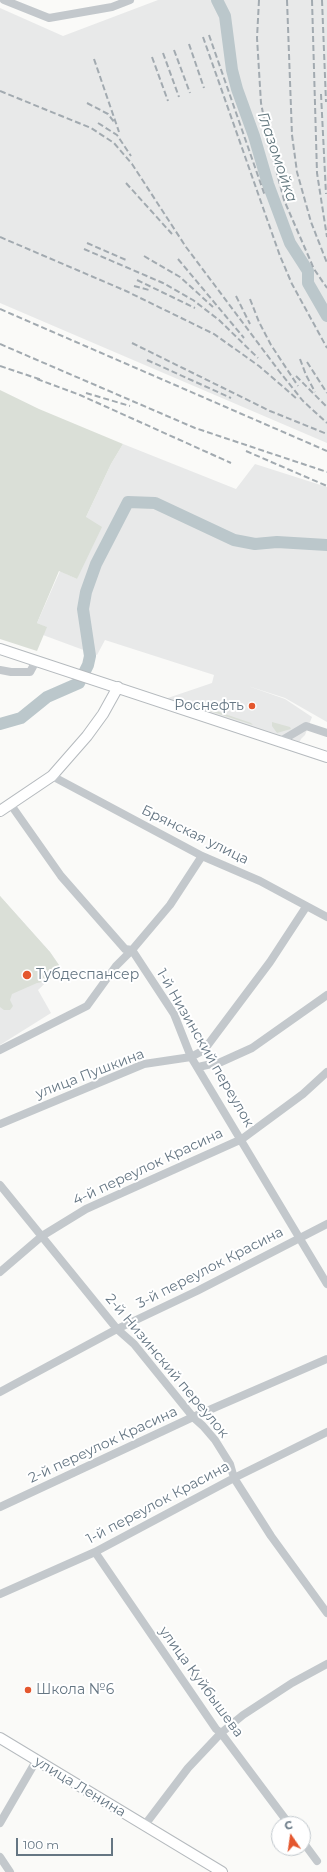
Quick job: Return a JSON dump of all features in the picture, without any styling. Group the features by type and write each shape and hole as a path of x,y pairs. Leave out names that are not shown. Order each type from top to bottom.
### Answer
{"main road":[{"path":"0,649 62,668 327,757"},
{"path":"4,807 52,776 87,736 103,714 118,687"},
{"name":"улица Ленина","path":"0,1738 222,1872"}],"street":[{"path":"4,0 49,18 112,7 130,0"},
{"path":"0,670 11,672 30,672 36,661"},
{"path":"279,742 306,726 327,733"},
{"name":"Брянская улица","path":"52,776 202,856 260,881 327,917"},
{"name":"1-й Низинский переулок","path":"4,807 60,876 126,949 132,950 174,1014 191,1057 242,1139 327,1284"},
{"path":"0,1050 87,1006 116,966 132,950 170,905 202,856"},
{"path":"191,1057 204,1050 234,1012 270,962 306,907"},
{"path":"198,1067 221,1062 252,1048 325,1000"},
{"name":"улица Пушкина","path":"0,1124 144,1064 191,1057"},
{"name":"4-й переулок Красина","path":"0,1272 42,1236 86,1208 242,1139 303,1094 327,1072"},
{"name":"2-й Низинский переулок","path":"0,1185 117,1329 134,1344 192,1417 203,1426 215,1440 230,1464 234,1478 271,1536 327,1613"},
{"name":"3-й переулок Красина","path":"0,1392 117,1329 197,1291 299,1237 327,1224"},
{"name":"2-й переулок Красина","path":"0,1507 192,1417 327,1359"},
{"name":"1-й переулок Красина","path":"0,1594 95,1552 234,1478 327,1432"},
{"name":"улица Куйбышева","path":"95,1552 216,1729 221,1733 283,1816"},
{"path":"144,1826 188,1768 221,1733 243,1715 292,1683 327,1664"},
{"path":"0,1823 36,1761"},
{"path":"311,1853 317,1861"},
{"path":"0,1857 10,1872"}],"shaded area":[{"path":"158,0 327,0 327,443 0,303 0,8 63,36"},
{"path":"0,390 39,409 123,444 111,464 86,517 102,527 77,579 59,571 37,623 47,627 37,651 0,639"},
{"path":"123,444 236,489 255,464 327,487 327,722 285,698 248,686 285,699 312,717 305,735 297,747 159,701 212,683 214,675 105,640 97,655 43,635 46,627 37,623 60,571 77,579 86,517 111,464"},
{"path":"196,704 251,723 253,725 194,706"},
{"path":"272,722 290,727 291,729 277,733 272,726"},
{"name":"Тубдеспансер","path":"0,896 50,952 61,968 38,990 51,1013 0,1045"},
{"name":"Тубдеспансер","path":"0,896 50,952 61,968 48,981 37,983 12,994 10,1000 13,1006 10,1010 4,1010 0,1007"}],"waterway":[{"name":"Глазомойка","path":"217,0 225,16 232,70 237,89 254,136 268,184 290,243 308,271 308,283 327,316"},
{"name":"Глазомойка","path":"0,724 21,718 47,697 79,683 88,665 90,656 83,609 86,592 96,564 128,502 155,503 234,540 255,544 277,542 327,545"}],"railway":[{"path":"259,0 257,38 261,103 268,139 284,200 314,269 327,288"},
{"path":"287,0 292,135 297,172 311,222 327,263"},
{"path":"312,0 317,173 327,237"},
{"path":"322,0 326,102"},
{"path":"209,35 265,196"},
{"path":"203,37 280,256 292,284 327,348"},
{"path":"189,44 204,88"},
{"path":"174,50 190,93"},
{"path":"163,53 179,97"},
{"path":"152,57 168,101"},
{"path":"94,59 119,132"},
{"path":"0,91 91,128 114,143 132,164 186,247 279,371 303,401 327,423"},
{"path":"321,94 326,194"},
{"path":"87,103 108,114 114,122"},
{"path":"98,123 117,135 131,156"},
{"path":"126,183 172,234"},
{"path":"0,237 126,291 214,334 259,366 296,398"},
{"path":"87,243 126,260"},
{"path":"84,249 163,283 193,300 219,320 258,358"},
{"path":"144,256 180,277 213,307"},
{"path":"178,259 244,338"},
{"path":"137,280 195,308"},
{"path":"134,286 149,290"},
{"path":"236,296 250,324"},
{"path":"250,299 259,322 271,345 298,386"},
{"path":"0,309 327,451"},
{"path":"132,343 270,411 327,434"},
{"path":"0,344 195,428 327,472"},
{"path":"300,359 315,392"},
{"path":"147,360 231,398"},
{"path":"307,362 327,393"},
{"path":"0,366 42,380"},
{"path":"296,376 327,407"},
{"path":"37,379 80,395 231,463"},
{"path":"86,393 130,406"},
{"path":"246,451 327,486"}],"place":[{"name":"Роснефть","path":"252,706"},
{"name":"Тубдеспансер","path":"27,975"},
{"name":"Школа №6","path":"28,1690"}]}
